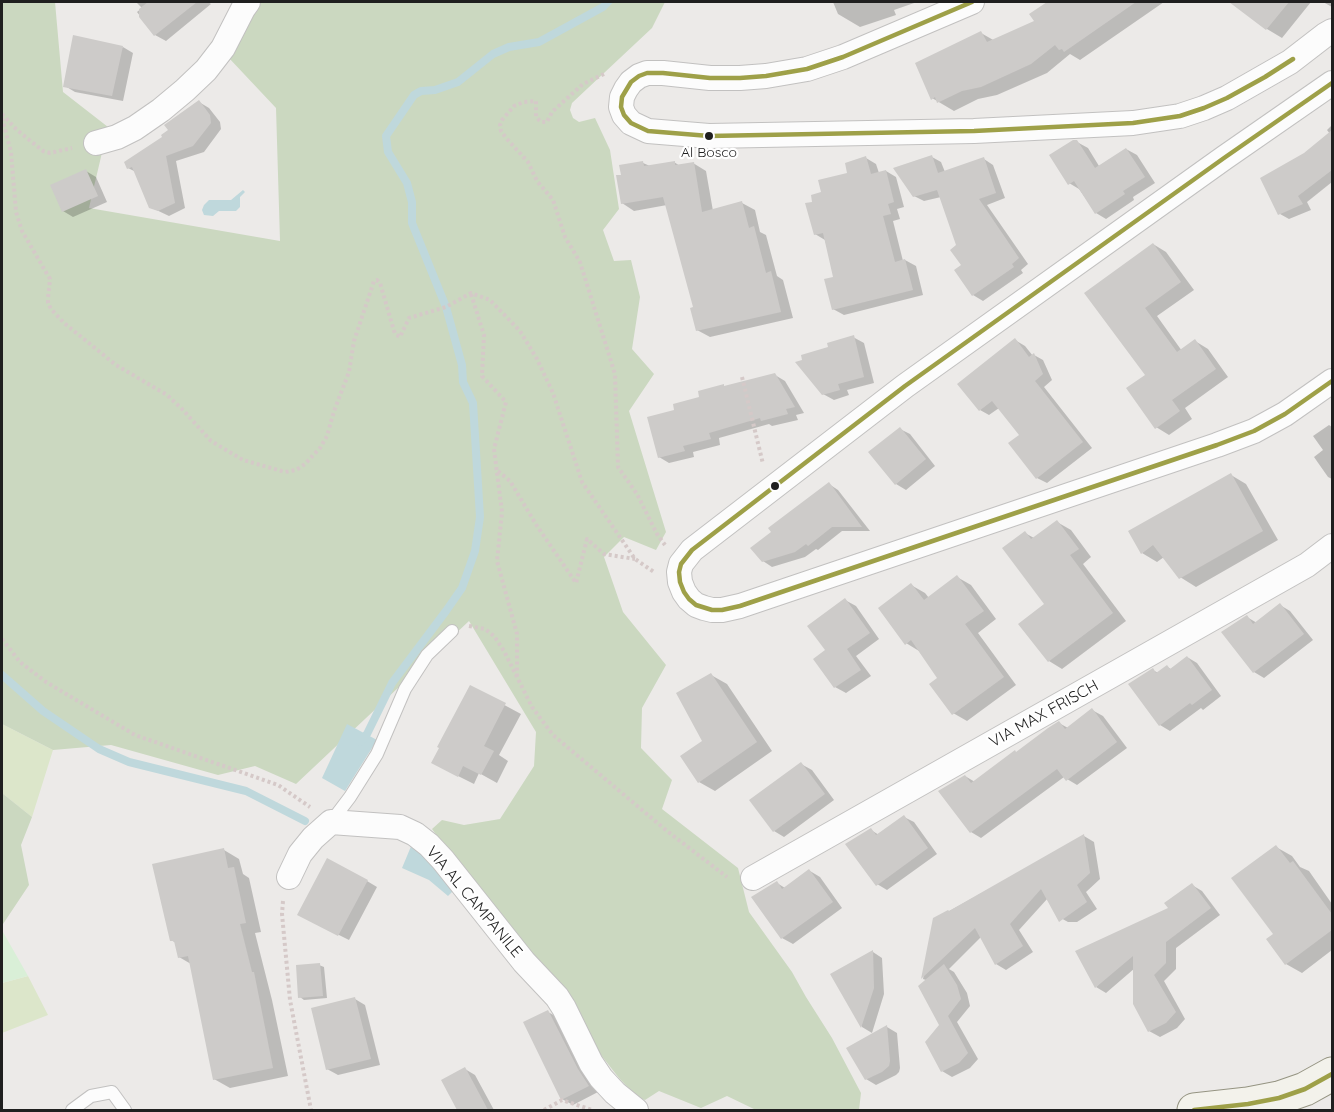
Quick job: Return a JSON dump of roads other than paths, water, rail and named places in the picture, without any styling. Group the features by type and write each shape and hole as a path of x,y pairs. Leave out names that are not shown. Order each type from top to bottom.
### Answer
{"main road":[{"path":"1194,1110 1279,1098 1305,1089 1332,1074"}],"street":[{"path":"96,143 117,137 135,128 185,90 206,70 223,48 248,2"},
{"path":"972,2 843,57 807,69 740,78 647,73 631,82 622,97 621,107 631,123 648,131 709,136 974,131 1133,123 1180,116 1227,98 1290,62 1332,31"},
{"path":"1332,83 905,386 769,490 692,550 681,564 680,582 689,599 704,608 722,610 740,606 1254,431 1285,414 1332,381"},
{"name":"VIA MAX FRISCH","path":"753,878 1307,565 1332,546"},
{"path":"289,877 300,854 331,822"},
{"name":"VIA AL CAMPANILE","path":"331,822 400,827 415,834 429,845 524,962 557,997 601,1078 615,1094 636,1110"}],"lane":[{"path":"331,822 377,754 405,690 427,655 452,631"},
{"path":"72,1110 91,1096 112,1092 125,1110"}],"water":[{"path":"243,190 245,192 240,197 240,207 236,211 219,211 213,216 204,215 202,210 209,200 231,200"},
{"path":"347,724 377,740 345,791 322,778"},
{"path":"412,844 456,888 448,896 429,880 402,868"}],"waterway":[{"path":"360,742 367,734 392,683 462,588 475,551 480,517 473,403 463,382 462,365 446,307 412,223 412,202 407,183 388,152 386,136 414,95 421,91 435,90 458,82 493,54 509,47 539,42 603,7 608,2"},
{"path":"2,675 43,711 99,749 129,762 246,791 305,821"}],"place":[{"name":"Al Bosco","path":"709,136"}]}
